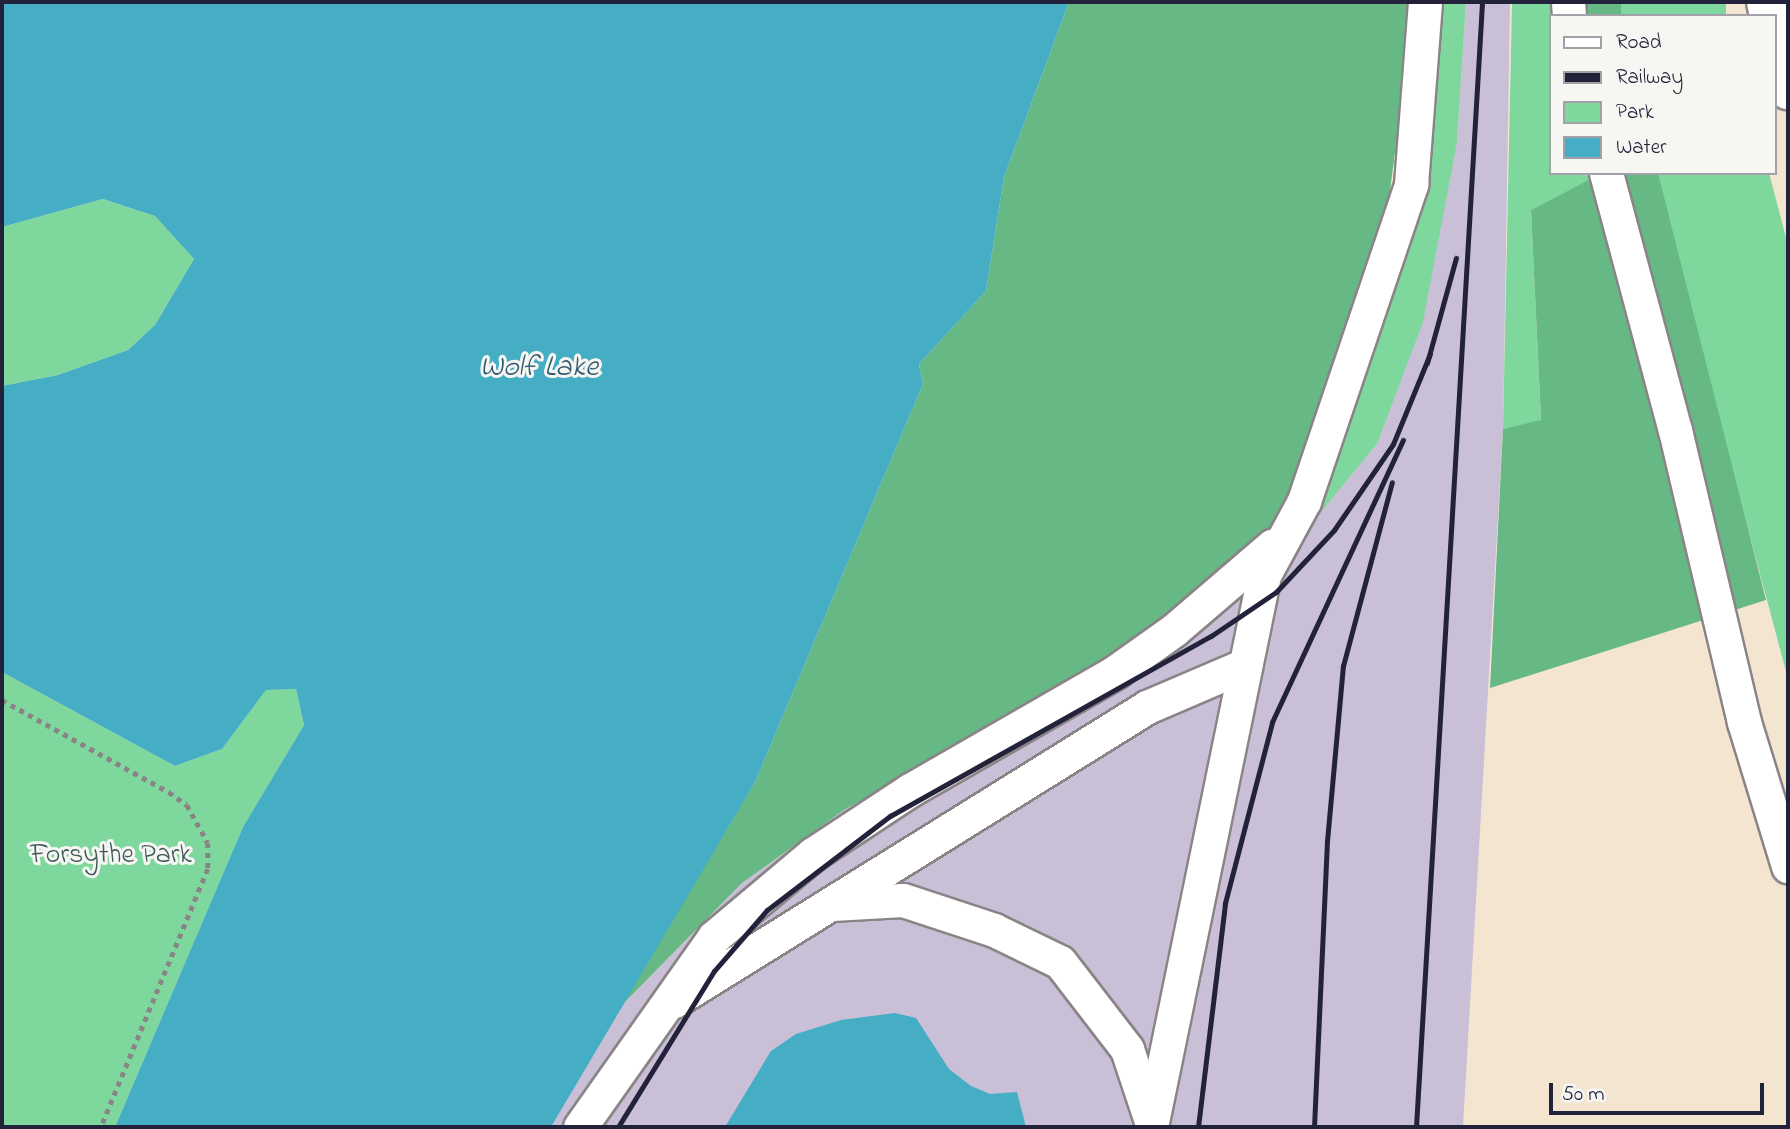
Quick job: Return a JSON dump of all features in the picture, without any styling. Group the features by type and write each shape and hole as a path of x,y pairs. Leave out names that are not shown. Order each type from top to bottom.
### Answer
{"highway":[{"path":"1776,43 1788,90"}],"street":[{"path":"1151,1125 1264,575 1304,501 1411,184 1425,2"},
{"path":"1607,175 1675,430 1744,722 1788,866"},
{"path":"580,1127 714,937 813,854 910,790 1115,672 1237,579 1287,531"},
{"path":"663,1008 1147,707 1245,666"},
{"path":"830,904 903,900 994,930 1060,962 1127,1049 1151,1125"}],"path":[{"path":"2,700 169,792 187,805 208,843 208,869 101,1127"}],"shaded area":[{"path":"1466,2 1510,2 1503,429 1463,1127 551,1127 619,1008 742,883 844,810 1131,649 1287,513 1310,524 1377,444 1457,142"}],"green space":[{"path":"1069,2 1415,2 1385,228 1287,513 1131,649 844,810 742,883 619,1008 755,782 923,384 919,364 986,291 1004,177"},
{"path":"1437,2 1466,2 1457,142 1423,322 1377,444 1310,525 1304,522 1351,406"},
{"path":"1512,2 1557,2 1559,14 1548,14 1548,175 1597,176 1531,210 1541,421 1503,429"},
{"path":"1584,2 1621,2 1621,14 1584,14"},
{"path":"1621,2 1726,2 1726,14 1621,14"},
{"path":"1598,175 1659,175 1766,600 1490,688 1503,429 1541,420 1531,210"},
{"path":"1658,175 1770,175 1788,245 1788,679 1678,266"},
{"path":"103,199 155,216 194,259 155,325 128,350 58,375 2,386 2,227"},
{"name":"Forsythe Park","path":"2,672 175,766 222,749 266,690 296,689 304,725 243,827 115,1127 2,1127"}],"water":[{"name":"Wolf Lake","path":"2,2 1069,2 1004,177 986,291 919,364 923,384 755,782 551,1127 115,1127 243,827 304,725 296,689 266,690 222,749 175,766 2,672 2,386 58,375 128,350 155,325 194,259 155,216 103,199 2,227"},
{"path":"895,1013 916,1018 949,1069 971,1086 990,1094 1017,1092 1026,1127 725,1127 771,1051 796,1034 841,1020"}],"railway":[{"path":"1416,1127 1482,2"},
{"path":"1427,363 1456,258"},
{"path":"618,1127 714,971 767,910 890,816 1211,636 1276,592 1334,530 1393,444 1430,354"},
{"path":"1198,1127 1225,903 1272,722 1403,440"},
{"path":"1314,1127 1327,841 1343,666 1392,482"}]}
